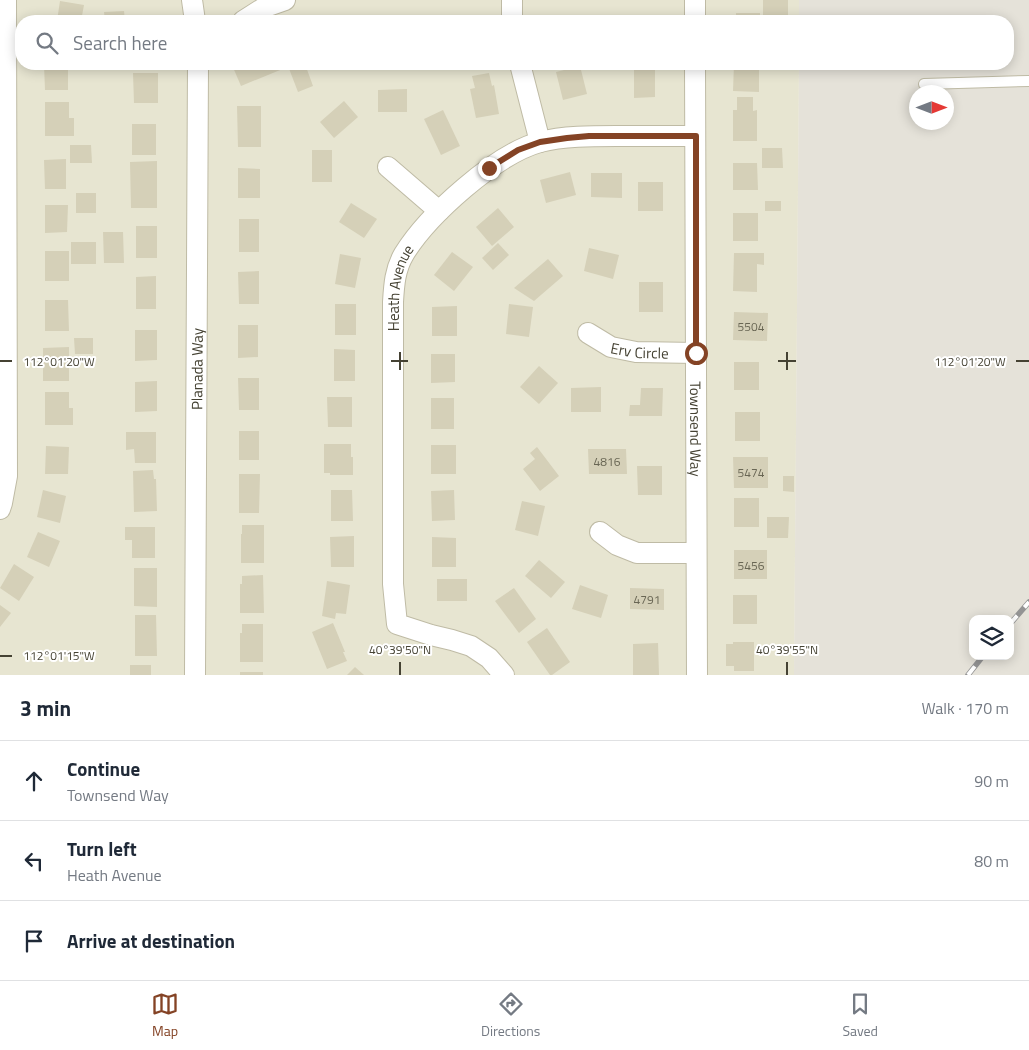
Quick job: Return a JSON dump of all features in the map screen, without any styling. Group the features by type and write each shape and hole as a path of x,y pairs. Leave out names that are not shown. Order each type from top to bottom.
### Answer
{"street":[{"path":"0,509 7,476 3,362 3,172 6,0"},
{"path":"192,0 194,15"},
{"path":"252,15 265,7 285,0"},
{"path":"512,0 512,15"},
{"path":"695,0 695,15"},
{"name":"Planada Way","path":"196,675 198,70"},
{"path":"522,70 540,142"},
{"name":"Townsend Way","path":"695,70 697,675"},
{"name":"Heath Avenue","path":"504,675 489,658 471,646 397,624 393,584 393,302 394,284 398,268 404,255 439,212 489,168 518,150 540,142 589,136 696,136"},
{"path":"388,167 439,212"},
{"name":"Erv Circle","path":"588,333 611,347 636,352 696,353"},
{"path":"600,532 617,545 638,553 696,553"}],"lane":[{"path":"924,84 1029,81"}],"shaded area":[{"path":"0,0 799,0 799,15 15,15 15,70 799,70 794,675 0,675"},
{"path":"799,0 1029,0 1029,675 794,675 799,70 1014,70 1014,15 799,15"}],"building":[{"path":"763,0 788,0 788,15 763,15"},
{"path":"60,1 84,5 82,15 58,15"},
{"path":"124,11 124,15 104,15 104,12"},
{"path":"736,13 760,13 760,15 736,15"},
{"path":"44,70 68,70 68,90 45,90"},
{"path":"234,70 280,70 241,86"},
{"path":"290,70 307,70 313,86 298,92"},
{"path":"581,70 587,94 563,100 556,72"},
{"path":"634,70 655,70 655,97 634,98"},
{"path":"734,70 759,70 759,92 733,91"},
{"path":"133,73 158,73 158,103 134,103"},
{"path":"489,73 492,86 494,85 499,114 476,118 470,89 475,88 472,76"},
{"path":"407,89 407,112 378,112 378,90"},
{"path":"737,97 753,97 753,111 757,110 757,141 733,141 733,110 737,110"},
{"path":"344,101 358,117 334,138 320,122"},
{"path":"45,102 69,102 69,118 74,118 74,136 45,136"},
{"path":"237,106 261,106 261,147 238,147"},
{"path":"443,110 460,146 441,155 424,119"},
{"path":"132,124 156,124 156,155 132,155"},
{"path":"70,145 91,145 92,163 70,163"},
{"path":"762,148 782,148 783,168 762,168"},
{"path":"312,150 332,150 332,182 312,182"},
{"path":"66,159 66,189 45,189 44,160"},
{"path":"157,161 157,208 131,208 130,162"},
{"path":"733,163 757,163 758,190 733,190"},
{"path":"238,168 260,169 260,198 238,198"},
{"path":"570,172 576,195 546,203 540,180"},
{"path":"591,173 622,173 622,198 591,197"},
{"path":"638,182 663,182 663,211 638,211"},
{"path":"76,193 96,193 96,213 76,213"},
{"path":"765,201 781,201 781,211 765,211"},
{"path":"351,203 377,219 364,238 339,222"},
{"path":"45,205 68,205 67,232 45,233"},
{"path":"498,208 514,227 492,246 476,227"},
{"path":"733,213 758,213 758,241 733,241"},
{"path":"239,219 259,219 259,252 239,252"},
{"path":"136,226 157,226 157,258 136,258"},
{"path":"103,232 123,232 124,263 104,263"},
{"path":"71,242 96,242 96,264 71,264"},
{"path":"498,243 509,255 493,270 482,258"},
{"path":"589,248 619,255 613,279 584,271"},
{"path":"45,251 69,251 69,281 45,281"},
{"path":"452,252 473,267 454,291 434,275"},
{"path":"734,253 764,253 764,265 757,264 757,292 733,291"},
{"path":"340,254 361,258 355,288 335,284"},
{"path":"548,259 563,276 534,301 514,288"},
{"path":"259,271 259,304 239,304 238,272"},
{"path":"156,276 156,309 136,309 136,277"},
{"path":"639,282 663,282 663,312 639,312"},
{"path":"45,300 68,300 69,331 45,331"},
{"path":"335,304 356,304 356,335 335,335"},
{"path":"509,304 533,307 529,337 506,334"},
{"path":"457,306 457,336 432,336 432,307"},
{"path":"734,312 768,313 767,341 733,340"},
{"path":"238,325 258,325 258,357 238,358"},
{"path":"135,330 157,330 157,360 135,361"},
{"path":"74,338 93,338 93,354 75,354"},
{"path":"69,347 69,381 43,381 43,348"},
{"path":"334,349 355,350 355,381 334,381"},
{"path":"431,354 455,354 455,382 431,383"},
{"path":"734,362 759,362 759,390 734,390"},
{"path":"539,366 558,383 539,404 520,387"},
{"path":"238,378 259,378 259,410 239,410"},
{"path":"157,381 157,411 135,412 135,382"},
{"path":"601,387 601,412 571,412 571,388"},
{"path":"641,388 663,388 662,416 629,416 630,405 640,405"},
{"path":"45,392 69,392 69,408 73,408 73,425 45,425"},
{"path":"327,397 352,397 352,427 328,427"},
{"path":"431,398 454,398 454,429 431,429"},
{"path":"735,412 760,412 760,441 735,441"},
{"path":"239,431 259,431 259,460 239,460"},
{"path":"126,432 156,432 156,463 135,463 134,449 126,450"},
{"path":"324,444 351,444 353,475 330,475 330,473 324,473"},
{"path":"431,445 456,445 456,474 431,474"},
{"path":"46,446 69,447 68,474 45,474"},
{"path":"537,447 559,476 540,491 523,469 535,459 530,453"},
{"path":"588,449 626,449 627,474 589,474"},
{"path":"733,457 768,457 768,488 734,488"},
{"path":"637,466 662,466 662,495 638,495"},
{"path":"153,470 154,479 156,479 157,511 134,512 133,471"},
{"path":"239,474 260,474 259,513 239,513"},
{"path":"783,476 794,476 794,492 783,491"},
{"path":"43,490 66,496 60,523 37,517"},
{"path":"331,490 352,490 353,521 331,521"},
{"path":"454,490 455,520 432,521 431,491"},
{"path":"734,498 759,498 759,527 734,527"},
{"path":"522,501 545,506 538,536 515,530"},
{"path":"767,517 789,517 788,538 767,538"},
{"path":"242,525 264,525 264,563 241,563"},
{"path":"125,527 155,527 155,558 132,558 132,540 125,540"},
{"path":"38,532 60,541 49,567 27,557"},
{"path":"354,536 354,567 331,567 330,537"},
{"path":"432,537 456,538 456,567 432,567"},
{"path":"734,550 767,550 767,579 734,579"},
{"path":"539,560 565,582 551,598 525,576"},
{"path":"14,564 34,577 19,601 0,588"},
{"path":"134,568 157,568 157,607 134,606"},
{"path":"263,575 264,613 240,613 240,584 242,584 242,576"},
{"path":"437,579 467,579 467,601 437,601"},
{"path":"327,581 350,585 346,614 336,613 335,619 322,616"},
{"path":"580,585 608,595 601,618 572,609"},
{"path":"514,588 536,619 519,633 495,601"},
{"path":"630,588 664,589 664,610 630,609"},
{"path":"733,595 757,595 757,624 733,624"},
{"path":"0,605 11,613 0,627"},
{"path":"135,615 156,615 157,656 135,656"},
{"path":"333,623 347,661 327,669 312,632"},
{"path":"242,624 263,624 263,662 240,662 240,633 242,633"},
{"path":"547,628 570,662 552,675 550,675 527,642"},
{"path":"733,642 754,642 754,671 734,671 734,666 726,666 726,644 733,644"},
{"path":"658,643 659,675 633,675 633,644"},
{"path":"130,665 151,665 151,675 130,675"},
{"path":"355,667 364,675 347,675"},
{"path":"240,672 263,672 263,675 240,675"}],"railway":[{"path":"1014,619 1029,602"},
{"path":"968,675 980,660"}],"route":[{"path":"489,168 518,150 540,142 589,136 696,136 696,353"}]}
